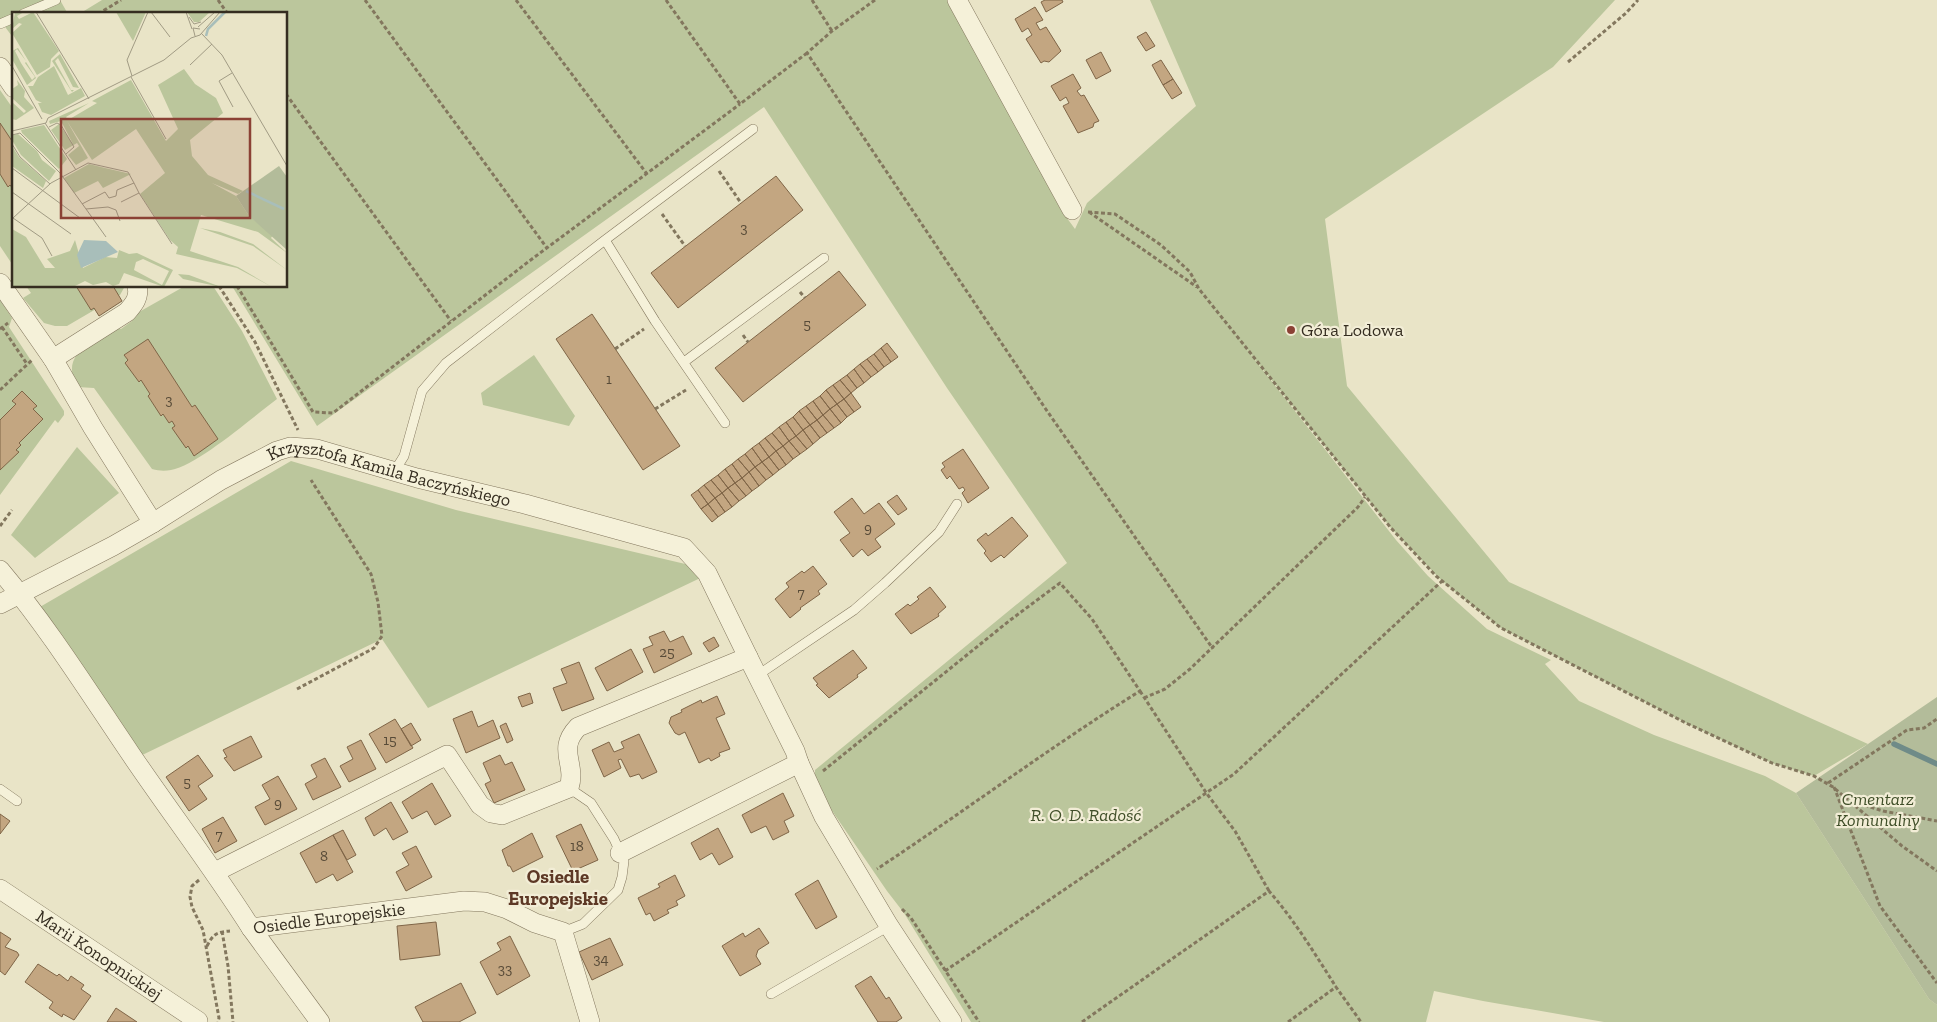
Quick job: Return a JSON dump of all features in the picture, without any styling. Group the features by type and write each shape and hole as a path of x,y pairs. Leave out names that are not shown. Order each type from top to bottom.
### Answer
{"street":[{"path":"957,0 1080,211"},
{"path":"0,67 12,85"},
{"path":"0,283 49,353 93,428 153,523"},
{"path":"49,353 127,312 136,302 137,288"},
{"name":"Krzysztofa Kamila Baczyńskiego","path":"0,604 153,523 221,480 277,451 290,447 316,449 394,472 525,504 684,548 708,574 795,751 824,817 889,926 952,1022"},
{"name":"Osiedle Europejskie","path":"0,570 20,594 166,806 215,872 251,928 464,901 485,902 507,909 534,924 563,932"},
{"path":"215,872 447,755 480,805 491,813 502,815 569,788 572,780 567,745 571,734 578,727 748,657"},
{"path":"620,853 799,763"},
{"name":"Marii Konopnickiej","path":"0,889 198,1021"},
{"path":"251,928 320,1022"},
{"path":"563,932 590,1022"}],"lane":[{"path":"28,12 56,0"},
{"path":"0,24 12,19"},
{"path":"394,472 404,456 422,391 446,363 753,129"},
{"path":"605,240 655,321 725,423"},
{"path":"684,362 824,258"},
{"path":"758,675 854,610 939,532 957,504"},
{"path":"563,932 582,924 618,890 624,861 602,818 590,803 569,788"},
{"path":"0,790 17,802"},
{"path":"771,994 889,926"}],"path":[{"path":"101,12 121,0"},
{"path":"218,0 227,12"},
{"path":"365,0 547,248"},
{"path":"516,0 647,174"},
{"path":"666,0 740,104"},
{"path":"812,0 832,31"},
{"path":"238,288 313,412 333,413 451,321 875,0"},
{"path":"1568,62 1626,13 1638,0"},
{"path":"807,53 830,91 1045,408 1213,649"},
{"path":"288,97 451,321"},
{"path":"711,161 741,203"},
{"path":"654,204 685,246"},
{"path":"1080,211 1150,253 1199,289"},
{"path":"1080,211 1115,214 1161,246 1190,272 1199,289 1391,528 1442,581 1501,628 1688,724 1772,763 1814,776 1828,783 1902,846 1937,871"},
{"path":"220,288 255,342 282,394 306,448"},
{"path":"615,349 655,321"},
{"path":"2,327 27,364"},
{"path":"0,390 27,364 49,353"},
{"path":"655,410 698,383"},
{"path":"297,689 374,648 382,636 378,602 371,574 311,480"},
{"path":"1144,698 1165,689 1190,670 1358,507 1365,497"},
{"path":"0,526 12,510"},
{"path":"945,970 1234,774 1442,581"},
{"path":"818,775 1009,621 1060,583 1092,619 1207,794 1235,831 1269,892 1287,912 1361,1022"},
{"path":"877,869 1140,691"},
{"path":"1828,783 1907,730 1924,728 1937,719"},
{"path":"1833,787 1880,906 1937,983"},
{"path":"1849,800 1883,811 1937,821"},
{"path":"872,862 882,877"},
{"path":"215,872 205,875 192,886 190,897 206,947 219,1018 218,1022"},
{"path":"1082,1022 1269,892"},
{"path":"901,908 911,918 979,1022"},
{"path":"206,947 212,935 222,931 251,928"},
{"path":"222,931 228,966 233,1022"},
{"path":"1288,1022 1336,987"}],"green space":[{"path":"0,0 60,0 67,12 12,12 12,36 0,20"},
{"name":"R. O. D. Radość","path":"102,0 948,0 1061,210 1075,229 1087,203 1196,106 1150,0 1615,0 1553,67 1325,219 1347,386 1509,582 1868,744 1814,776 1772,763 1688,724 1501,628 1442,581 1391,528 1237,337 1396,540 1428,576 1487,629 1551,660 1545,664 1579,701 1654,735 1765,776 1796,793 1929,999 1937,1005 1937,1022 1604,1022 1434,991 1426,1022 971,1022 904,913 815,786 815,770 1067,563 947,388 764,107 317,426 233,288 288,288 288,12 82,12"},
{"path":"0,90 12,107 12,264 0,246"},
{"path":"27,288 124,288 120,295 67,326 55,326 44,323 23,298 31,293"},
{"path":"181,288 214,288 242,331 277,399 196,459 171,470 152,469 94,388 77,387 72,365 75,357 81,350 118,328 121,329 132,321 139,312"},
{"path":"0,300 12,318 9,327 64,411 64,415 58,423 55,420 0,495"},
{"path":"534,355 575,416 569,426 483,405 481,393"},
{"path":"77,447 119,493 35,558 11,535"},
{"path":"291,461 456,510 715,571 428,708 382,639 134,759 33,611"},
{"name":"Cmentarz Komunalny","path":"1937,697 1937,1005 1929,999 1796,793"}],"building":[{"path":"1045,0 1062,0 1063,2 1046,12 1041,2"},
{"path":"1035,7 1043,20 1036,23 1040,30 1046,27 1061,51 1049,62 1044,61 1041,63 1026,39 1032,35 1028,28 1022,32 1015,19"},
{"path":"1146,32 1155,46 1146,51 1137,37"},
{"path":"1101,52 1111,71 1096,79 1086,60"},
{"path":"1161,60 1173,79 1163,85 1152,65"},
{"path":"1073,74 1081,88 1077,91 1081,96 1084,95 1099,121 1094,123 1093,127 1078,133 1063,106 1069,103 1066,97 1060,101 1051,86"},
{"path":"1173,79 1182,93 1172,99 1163,85"},
{"path":"0,123 12,141 12,188 10,185 8,187 0,174"},
{"path":"776,176 803,210 678,308 651,273"},
{"path":"839,271 866,305 743,402 715,368"},
{"path":"77,288 114,288 122,301 99,316 94,308 91,310"},
{"path":"592,314 680,446 643,470 556,339"},
{"path":"148,339 192,407 195,405 218,439 194,456 172,428 175,426 172,421 169,423 163,414 161,416 148,396 150,394 141,380 139,382 125,363 128,360 124,355"},
{"path":"887,343 898,357 891,362 881,348"},
{"path":"881,348 891,362 884,367 874,354"},
{"path":"874,354 884,367 878,372 867,359"},
{"path":"867,359 878,372 871,377 860,364"},
{"path":"860,364 871,377 864,383 854,369"},
{"path":"854,369 864,383 857,388 847,375"},
{"path":"847,375 857,388 851,393 840,380"},
{"path":"840,380 851,393 844,399 833,385"},
{"path":"833,385 844,399 837,404 826,390"},
{"path":"826,390 837,404 830,409 820,396"},
{"path":"22,391 37,406 33,409 43,419 19,443 21,445 16,450 19,452 0,470 0,420 16,404 12,401"},
{"path":"851,393 861,407 854,412 844,399"},
{"path":"820,396 830,409 823,415 813,401"},
{"path":"844,399 854,412 847,417 837,404"},
{"path":"813,401 823,415 817,420 806,406"},
{"path":"837,404 847,417 841,423 830,409"},
{"path":"806,406 817,420 810,425 799,411"},
{"path":"830,409 841,423 834,428 823,415"},
{"path":"799,411 810,425 803,430 793,417"},
{"path":"823,415 834,428 827,433 817,420"},
{"path":"793,417 803,430 796,436 786,422"},
{"path":"817,420 827,433 820,438 810,425"},
{"path":"786,422 796,436 789,441 779,427"},
{"path":"810,425 820,438 813,444 803,430"},
{"path":"779,427 789,441 783,446 772,433"},
{"path":"803,430 813,444 807,449 796,436"},
{"path":"772,433 783,446 776,451 765,438"},
{"path":"796,436 807,449 800,454 789,441"},
{"path":"765,438 776,451 769,457 759,443"},
{"path":"789,441 800,454 793,459 783,446"},
{"path":"759,443 769,457 762,462 752,448"},
{"path":"783,446 793,459 786,465 776,451"},
{"path":"752,448 762,462 755,467 745,454"},
{"path":"963,449 989,488 968,503 962,493 965,490 963,487 959,489 950,476 947,479 941,470 945,467 942,463"},
{"path":"776,451 786,465 779,470 769,457"},
{"path":"745,454 755,467 749,472 738,459"},
{"path":"769,457 779,470 773,475 762,462"},
{"path":"738,459 749,472 742,478 732,464"},
{"path":"762,462 773,475 766,480 755,467"},
{"path":"732,464 742,478 735,483 725,469"},
{"path":"755,467 766,480 759,486 749,472"},
{"path":"725,469 735,483 728,488 718,475"},
{"path":"749,472 759,486 752,491 742,478"},
{"path":"718,475 728,488 722,493 711,480"},
{"path":"742,478 752,491 746,496 735,483"},
{"path":"711,480 722,493 715,498 704,485"},
{"path":"735,483 746,496 739,501 728,488"},
{"path":"704,485 715,498 708,504 698,490"},
{"path":"728,488 739,501 732,507 722,493"},
{"path":"698,490 708,504 701,509 691,495"},
{"path":"722,493 732,507 725,512 715,498"},
{"path":"897,495 907,509 898,515 887,502"},
{"path":"715,498 725,512 718,517 708,504"},
{"path":"852,498 864,514 879,503 895,524 875,539 881,547 868,556 862,549 853,557 840,540 850,533 834,512"},
{"path":"708,504 718,517 712,522 701,509"},
{"path":"1012,517 1028,536 1004,558 1001,555 991,562 984,553 986,551 977,540 986,533 988,536"},
{"path":"813,566 827,584 818,591 820,594 800,608 790,618 775,599 789,587 786,583 802,571 804,573"},
{"path":"930,587 946,607 938,614 939,616 911,634 895,614 908,604 910,606 919,599 917,597"},
{"path":"664,631 670,642 683,636 692,654 654,673 643,649 653,645 649,637"},
{"path":"714,637 719,646 709,652 703,643"},
{"path":"631,649 643,672 607,691 595,668"},
{"path":"853,650 867,668 829,698 816,685 818,684 813,678"},
{"path":"579,662 594,699 562,711 553,688 567,683 561,669"},
{"path":"530,693 533,703 522,707 518,697"},
{"path":"717,696 725,714 716,718 730,749 719,753 720,756 711,761 709,758 699,763 685,732 679,735 675,733 669,723 671,717 682,712 681,710 701,700 702,703"},
{"path":"472,711 478,727 493,720 500,738 466,753 453,719"},
{"path":"395,719 413,748 386,763 369,734"},
{"path":"411,723 421,740 411,746 401,729"},
{"path":"506,723 513,740 507,743 500,726"},
{"path":"639,734 657,772 642,779 639,774 630,777 621,759 618,760 621,768 604,777 592,750 609,742 614,752 624,748 621,742"},
{"path":"251,736 262,757 234,771 224,758 227,757 223,750"},
{"path":"361,740 376,769 349,782 340,766 353,759 347,747"},
{"path":"198,755 213,776 198,786 207,799 189,811 166,777"},
{"path":"500,755 505,765 512,762 525,790 494,803 485,784 491,781 483,763"},
{"path":"325,758 341,787 313,800 305,784 317,777 311,765"},
{"path":"278,776 297,809 265,825 255,807 270,799 262,785"},
{"path":"432,783 451,816 435,825 427,811 412,819 402,802"},
{"path":"783,793 794,816 784,821 789,832 773,840 766,826 751,833 742,815"},
{"path":"391,802 408,832 393,840 386,828 374,836 365,818"},
{"path":"0,814 10,821 0,834"},
{"path":"223,817 237,841 215,853 202,829"},
{"path":"581,824 598,860 573,871 556,836"},
{"path":"718,828 733,857 719,865 712,853 700,860 691,843"},
{"path":"343,830 356,855 347,860 333,835"},
{"path":"532,833 543,857 513,872 510,866 508,866 502,850"},
{"path":"333,835 353,872 337,881 333,874 316,883 300,853"},
{"path":"416,846 432,877 406,891 396,872 409,865 402,853"},
{"path":"675,875 685,896 676,901 678,905 667,910 669,913 654,921 650,913 646,915 638,898 660,887 658,884"},
{"path":"818,880 837,917 816,929 795,894"},
{"path":"436,922 440,955 400,960 397,926"},
{"path":"759,928 769,943 758,950 756,956 761,964 740,976 722,946 743,933 745,937"},
{"path":"0,932 11,939 5,947 17,952 19,955 5,975 0,971"},
{"path":"510,936 530,976 497,995 480,962 501,950 497,943"},
{"path":"610,938 623,965 592,980 579,952"},
{"path":"38,964 57,976 59,974 68,981 71,976 84,985 81,989 91,996 74,1020 63,1014 62,1017 49,1008 53,1002 25,982"},
{"path":"871,976 886,999 889,997 902,1018 896,1022 878,1022 855,986"},
{"path":"461,983 476,1013 459,1022 423,1022 415,1007"},
{"path":"116,1008 137,1022 107,1022"}],"waterway":[{"path":"1894,744 1937,764"}],"place":[{"name":"Góra Lodowa","path":"1291,330"}],"district":[{"name":"Osiedle Europejskie","path":"558,887"}]}
